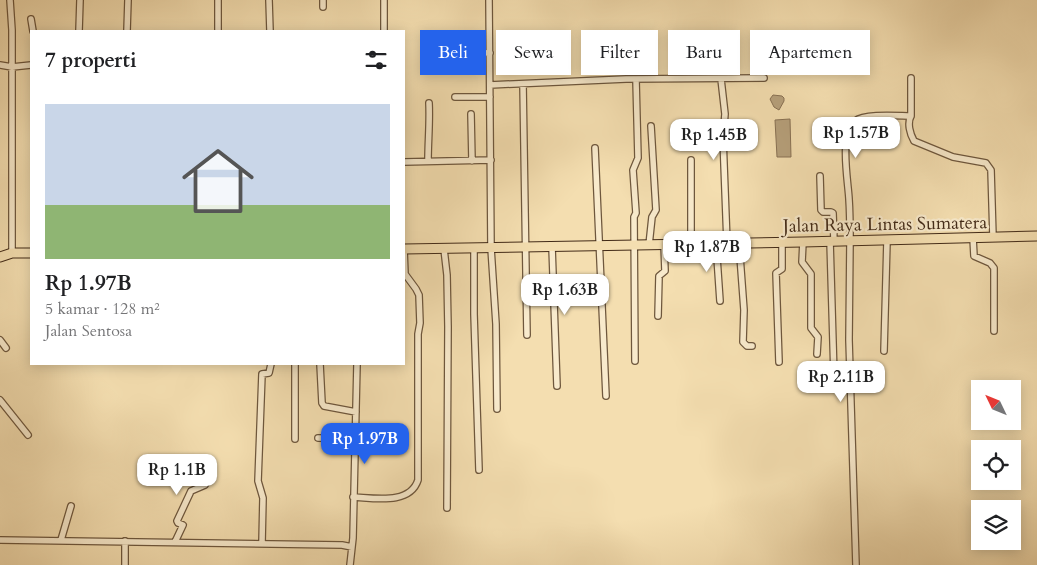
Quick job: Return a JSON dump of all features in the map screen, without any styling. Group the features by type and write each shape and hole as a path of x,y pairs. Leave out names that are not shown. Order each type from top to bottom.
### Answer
{"highway":[{"name":"Jalan Raya Lintas Sumatera","path":"405,249 1037,236"},
{"path":"5,254 30,252"}],"street":[{"path":"5,254 12,67 10,0"},
{"path":"79,30 80,0"},
{"path":"127,30 128,0"},
{"path":"218,0 218,30"},
{"path":"269,0 270,30"},
{"path":"323,0 323,7"},
{"path":"384,0 384,30"},
{"path":"489,0 492,248 496,324 497,409"},
{"path":"31,19 33,30"},
{"path":"0,65 12,67 30,65"},
{"path":"490,85 764,78"},
{"path":"910,78 911,134 914,141 953,157 982,162 988,165 991,170 993,237"},
{"path":"721,79 725,114 723,138 727,243"},
{"path":"635,361 634,217 636,213 633,170 638,158 636,80"},
{"path":"523,84 527,335"},
{"path":"455,97 490,97"},
{"path":"428,162 428,137 431,131 429,103"},
{"path":"471,114 472,161"},
{"path":"856,565 849,340 850,241 845,156 850,127 856,120 866,117 912,116"},
{"path":"648,245 652,217 656,210 651,126"},
{"path":"596,148 606,396"},
{"path":"405,162 491,160"},
{"path":"691,160 691,244"},
{"path":"820,176 821,210 833,213 834,376"},
{"path":"973,238 974,256 990,263 994,268 994,331"},
{"path":"884,351 887,240"},
{"path":"779,362 776,273 782,269 782,242"},
{"path":"803,242 802,262 811,274 811,328 818,337 817,354"},
{"path":"716,243 720,300"},
{"path":"739,243 744,310 743,342 747,346 752,346"},
{"path":"658,316 659,276 665,271 664,244"},
{"path":"552,247 557,386"},
{"path":"474,248 479,470"},
{"path":"444,249 447,275 448,328 447,508"},
{"path":"353,497 397,497 408,495 416,487 418,480 419,300 416,289 405,274"},
{"path":"0,340 6,348"},
{"path":"262,543 263,498 258,481 260,411 262,374 269,374 271,365"},
{"path":"295,365 295,439"},
{"path":"320,365 322,403 324,406 356,412"},
{"path":"350,565 356,439 357,365"},
{"path":"0,400 28,435"},
{"path":"318,438 356,439"},
{"path":"175,542 183,525 177,521 191,491 205,484 208,477 208,462"},
{"path":"60,540 71,506"},
{"path":"0,540 262,543 342,545 352,548"},
{"path":"125,541 125,565"}],"shaded area":[{"path":"773,95 784,98 779,110 774,107 770,99"},
{"path":"790,119 791,157 777,157 775,120"}]}
